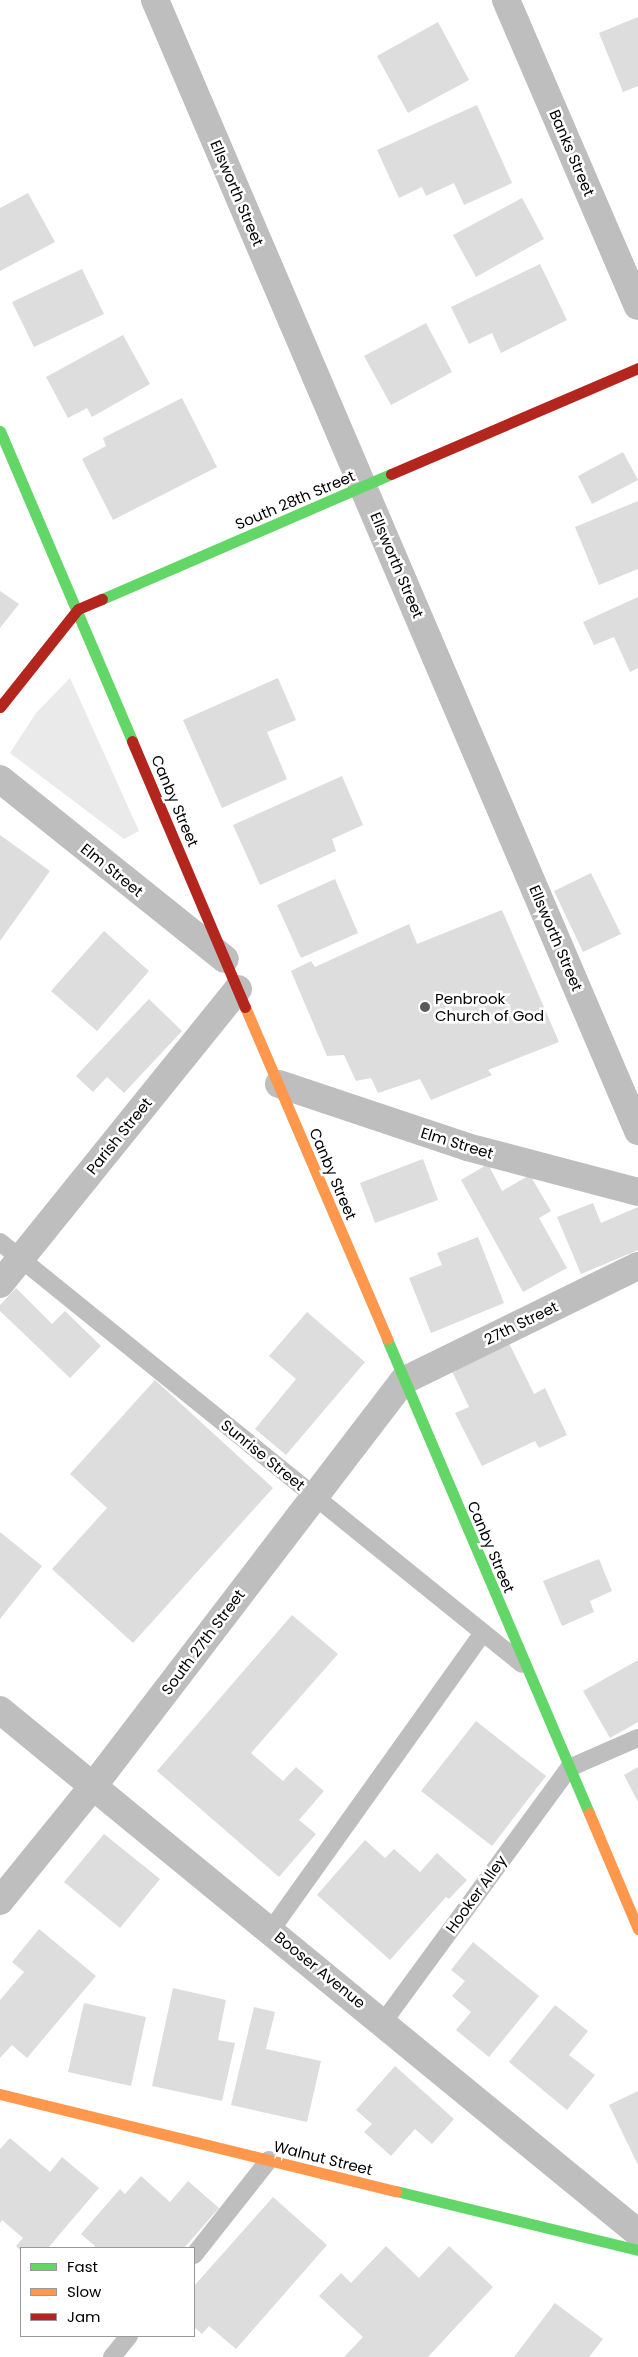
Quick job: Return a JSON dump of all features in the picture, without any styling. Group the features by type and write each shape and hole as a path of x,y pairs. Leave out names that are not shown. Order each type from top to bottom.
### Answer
{"main road":[{"name":"South 28th Street","path":"0,707 78,609 638,368"},
{"name":"Canby Street","path":"0,430 78,609 403,1381 638,1929"},
{"name":"Walnut Street","path":"0,2094 638,2250"}],"street":[{"name":"Ellsworth Street","path":"155,0 638,1131"},
{"name":"Banks Street","path":"506,0 638,306"},
{"name":"Elm Street","path":"0,779 225,959"},
{"name":"Parish Street","path":"0,1284 10,1250 238,989"},
{"name":"Elm Street","path":"279,1084 467,1147 638,1192"},
{"name":"27th Street","path":"403,1381 638,1266"},
{"name":"South 27th Street","path":"0,1901 94,1785 403,1381"},
{"name":"Booser Avenue","path":"0,1710 384,2021 638,2233"}],"lane":[{"name":"Sunrise Street","path":"10,1250 526,1668"},
{"path":"271,1930 483,1633"},
{"path":"569,1768 638,1738"},
{"name":"Hooker Alley","path":"384,2021 569,1768"},
{"path":"195,2253 269,2160"},
{"path":"112,2357 128,2337"}],"shaded area":[{"path":"70,678 139,831 124,839 10,753 36,713"}],"building":[{"path":"638,17 638,86 623,92 599,33"},
{"path":"438,22 469,80 408,113 377,56"},
{"path":"477,105 512,183 464,205 454,183 426,196 422,187 399,198 377,150"},
{"path":"28,193 55,242 0,271 0,208"},
{"path":"522,198 544,239 476,277 453,235"},
{"path":"540,264 567,320 501,353 492,333 469,344 451,307"},
{"path":"82,269 104,314 34,347 12,302"},
{"path":"426,323 452,372 391,405 364,356"},
{"path":"123,335 150,384 92,417 87,408 68,418 46,377"},
{"path":"182,398 217,467 113,520 82,459 106,446 103,438"},
{"path":"623,452 638,480 592,504 578,476"},
{"path":"638,501 638,569 599,585 575,527"},
{"path":"0,591 19,604 0,628"},
{"path":"638,597 638,668 630,672 614,637 594,645 583,622"},
{"path":"278,678 296,720 267,732 287,779 222,808 183,720"},
{"path":"342,776 363,825 332,839 336,851 260,885 233,825"},
{"path":"0,835 50,871 0,941"},
{"path":"591,873 621,934 583,952 554,891"},
{"path":"335,879 358,933 301,958 277,905"},
{"name":"Penbrook Church of God","path":"502,910 559,1042 488,1070 492,1075 431,1100 420,1079 378,1093 371,1078 356,1081 344,1055 327,1056 291,971 311,961 315,967 409,924 417,944"},
{"path":"104,931 149,971 97,1031 51,991"},
{"path":"149,999 182,1031 124,1093 107,1077 93,1092 76,1076"},
{"path":"423,1159 438,1200 375,1223 360,1183"},
{"path":"488,1164 502,1191 530,1175 551,1211 539,1218 567,1268 523,1292 461,1180"},
{"path":"593,1203 601,1223 638,1207 638,1250 581,1274 557,1217"},
{"path":"478,1237 504,1303 431,1333 409,1278 442,1265 437,1253"},
{"path":"16,1288 52,1324 65,1311 101,1346 70,1378 0,1311 0,1305"},
{"path":"307,1312 365,1362 286,1455 255,1429 296,1379 269,1356"},
{"path":"507,1339 534,1394 545,1388 567,1435 539,1448 535,1441 482,1466 455,1413 469,1407 450,1367"},
{"path":"155,1380 273,1488 133,1643 52,1569 107,1508 70,1474"},
{"path":"0,1532 42,1566 0,1619"},
{"path":"599,1559 612,1591 590,1601 594,1612 562,1626 543,1581"},
{"path":"292,1615 338,1654 251,1753 283,1781 296,1767 324,1791 299,1820 316,1834 279,1877 157,1771"},
{"path":"638,1660 638,1722 610,1738 583,1691"},
{"path":"476,1721 546,1776 492,1846 421,1791"},
{"path":"638,1767 638,1802 624,1775"},
{"path":"104,1834 160,1879 120,1928 64,1882"},
{"path":"365,1840 385,1858 394,1849 420,1872 437,1853 467,1880 449,1899 446,1897 390,1960 317,1895"},
{"path":"39,1929 96,1976 27,2058 12,2045 0,2058 0,2000 24,1972 12,1962"},
{"path":"473,1942 539,1996 489,2057 456,2030 471,2012 452,1996 465,1981 451,1970"},
{"path":"173,1988 226,2000 218,2040 235,2043 222,2101 152,2086"},
{"path":"84,2003 146,2017 131,2086 68,2072"},
{"path":"555,2005 588,2031 569,2055 595,2075 567,2110 509,2062"},
{"path":"254,2007 275,2012 266,2049 321,2061 307,2122 231,2105"},
{"path":"395,2066 454,2119 432,2144 415,2129 391,2156 364,2132 372,2124 356,2110"},
{"path":"638,2091 638,2165 609,2105"},
{"path":"10,2138 50,2172 62,2157 99,2188 49,2247 20,2247 20,2250 16,2246 23,2238 2,2220 0,2223 0,2149"},
{"path":"141,2176 170,2202 188,2181 219,2208 185,2247 94,2247 81,2234 120,2189 125,2194"},
{"path":"273,2197 327,2245 236,2349 209,2326 202,2334 195,2328 195,2285"},
{"path":"386,2246 419,2278 449,2246 493,2287 428,2357 344,2357 363,2337 319,2296 341,2273 351,2283"},
{"path":"555,2303 603,2339 589,2357 514,2357"}],"traffic: fast":[{"path":"0,431 132,741"},
{"path":"102,599 391,474"},
{"path":"387,1339 589,1813"},
{"path":"396,2191 638,2250"}],"traffic: slow":[{"path":"245,1007 387,1339"},
{"path":"589,1813 638,1929"},
{"path":"0,2094 396,2191"}],"traffic: jam":[{"path":"391,474 638,368"},
{"path":"0,707 78,609 102,599"},
{"path":"132,741 245,1007"}],"place":[{"name":"Penbrook Church of God","path":"425,1007"}]}
